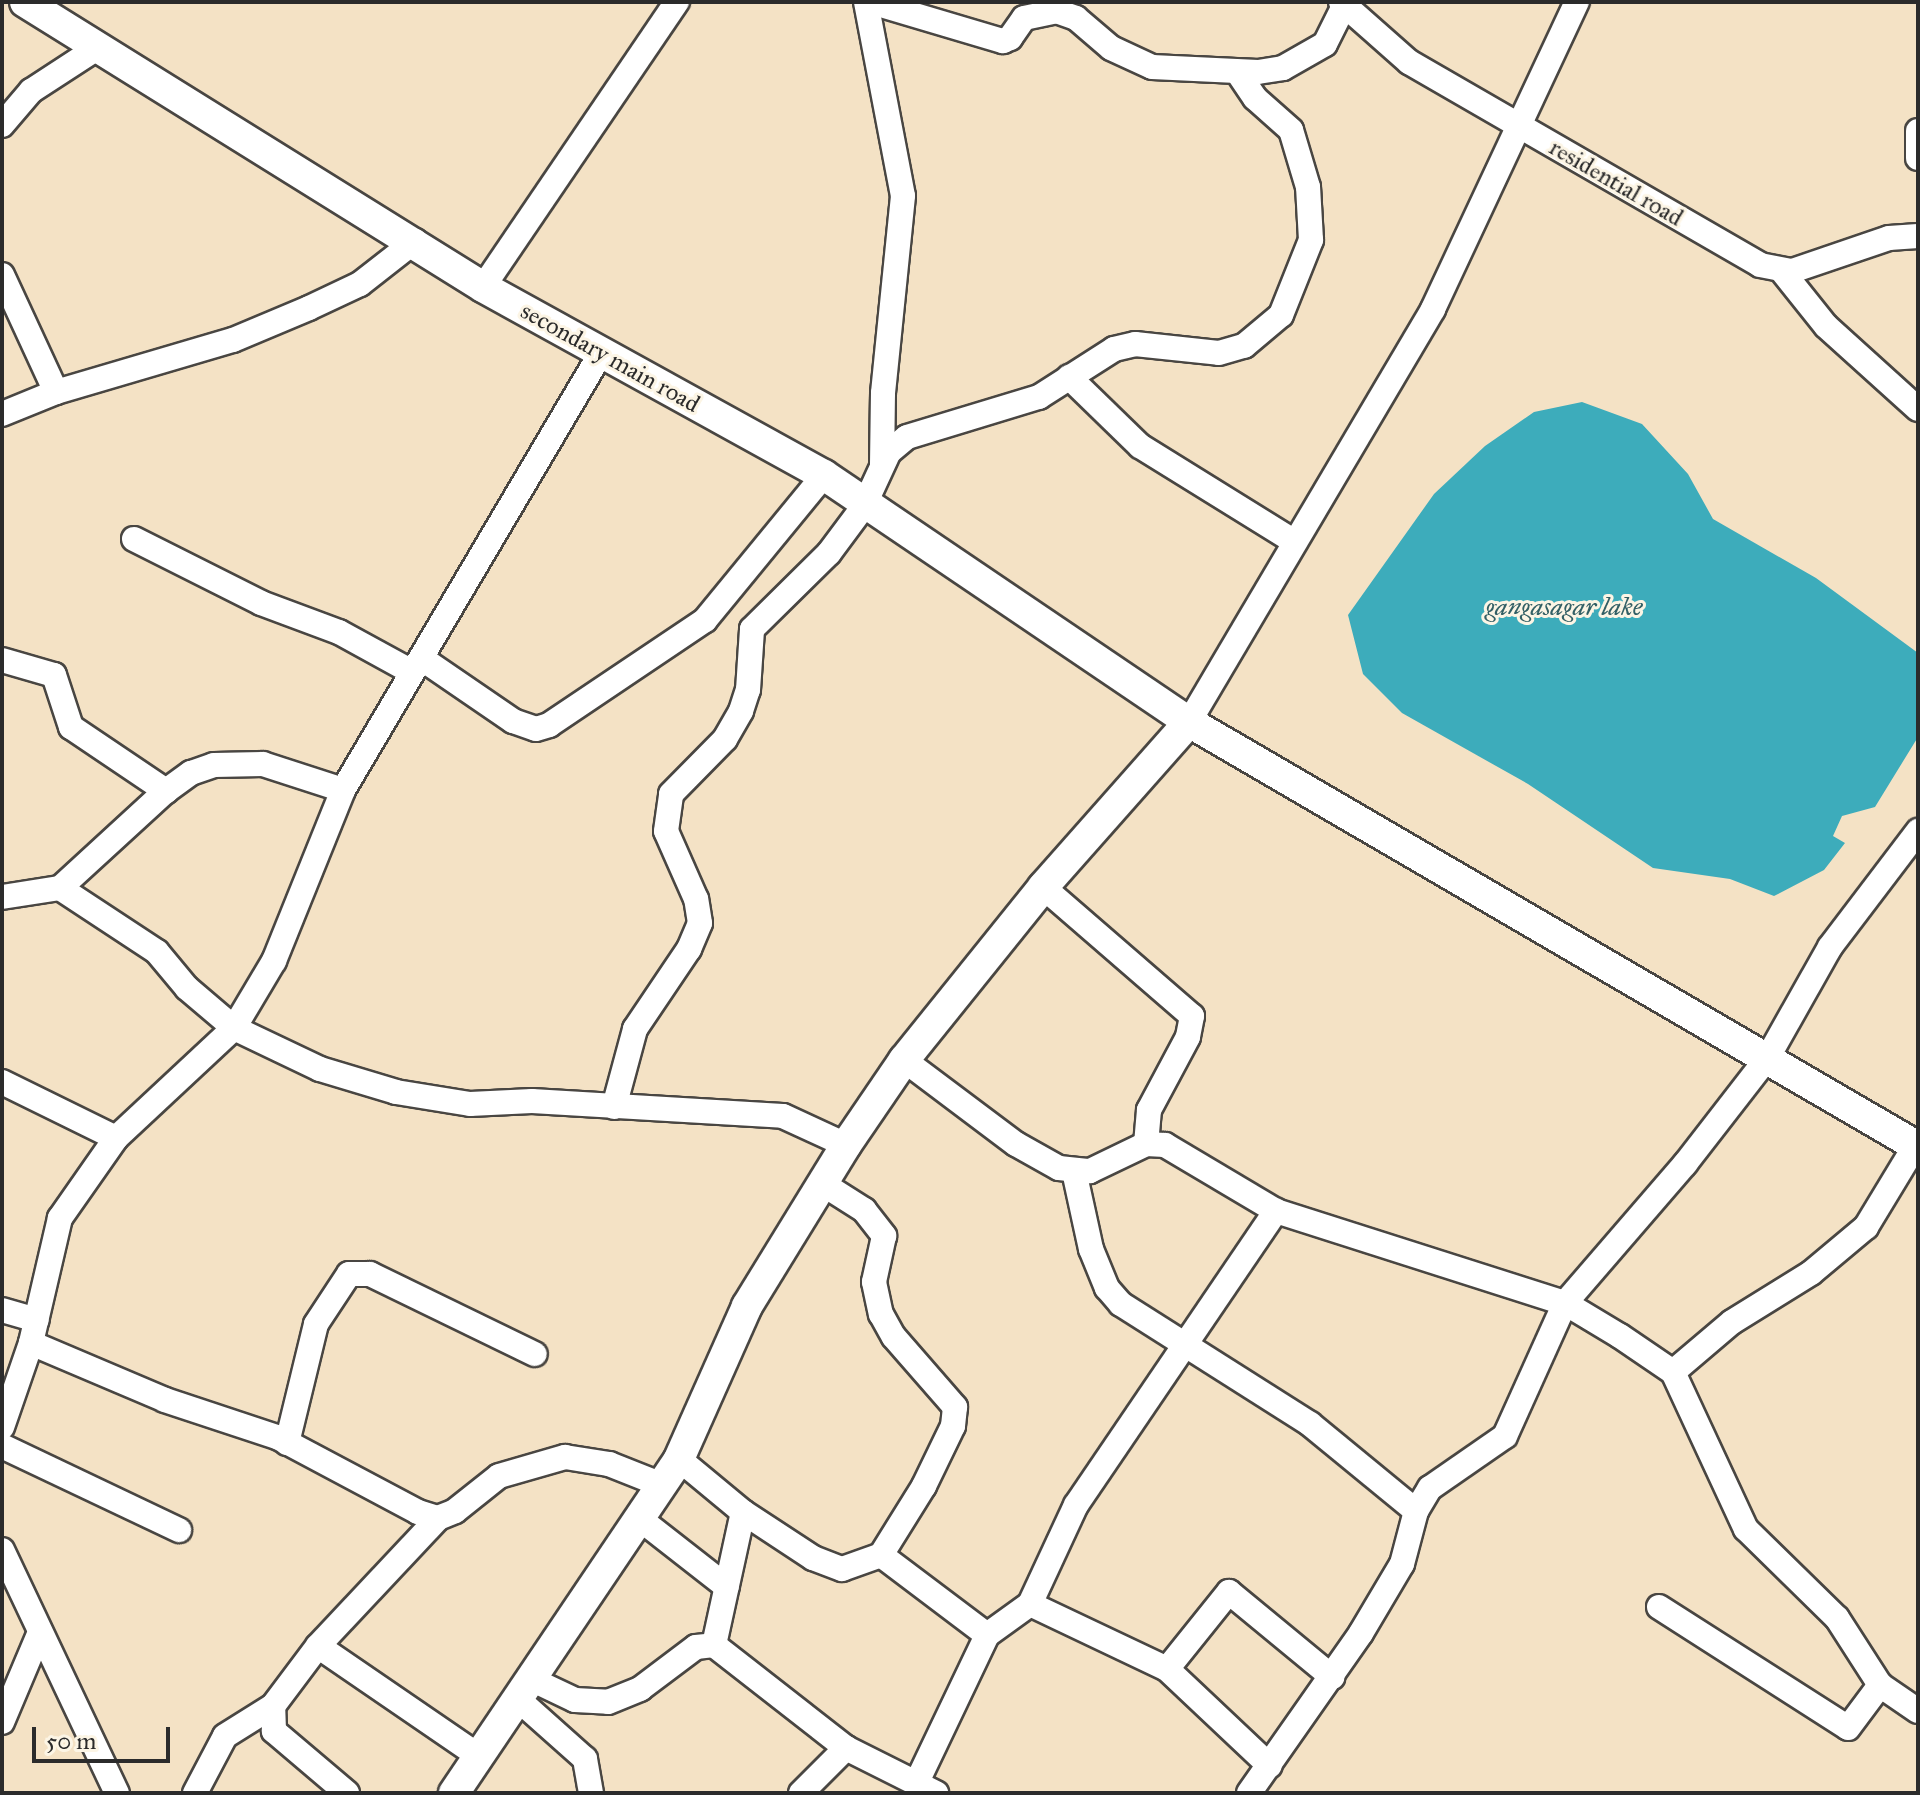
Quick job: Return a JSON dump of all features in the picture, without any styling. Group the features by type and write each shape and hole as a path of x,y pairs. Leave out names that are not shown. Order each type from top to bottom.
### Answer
{"main road":[{"name":"secondary main road","path":"25,2 415,241 483,287 824,475 864,506 1189,722 1768,1057 1917,1147"},
{"path":"454,1793 528,1691 679,1459 747,1306 846,1145 904,1060 1043,887 1189,722"}],"street":[{"path":"483,287 677,2"},
{"path":"882,465 883,393 903,196 868,2 1006,41 1024,18 1056,11 1076,18 1111,48 1152,67 1237,71 1283,68 1301,60 1325,44 1344,3"},
{"path":"1189,722 1433,309 1577,2"},
{"name":"residential road","path":"1344,3 1409,62 1739,255 1782,271"},
{"path":"2,123 31,91 97,48"},
{"path":"614,1107 635,1029 689,949 700,923 696,899 666,831 671,794 725,739 741,711 748,690 752,629 829,553 864,506 882,465 907,437 998,413 1039,397 1114,349 1135,344 1219,353 1244,346 1281,315 1311,240 1308,187 1291,130 1255,98 1237,71"},
{"path":"1918,131 1918,158"},
{"path":"1918,236 1889,238 1782,271 1826,326 1918,409"},
{"path":"2,414 56,392 233,340 360,284 415,241"},
{"path":"2,275 56,392"},
{"path":"2,1427 34,1331 60,1218 116,1138 234,1028 274,961 343,790 492,546 601,353"},
{"path":"1069,377 1140,446 1295,542"},
{"path":"134,539 261,603 417,665 513,721 536,729 549,725 705,620 824,475"},
{"path":"2,660 54,675 71,727 166,791"},
{"path":"2,897 60,888 166,791 191,773 235,762 298,773 343,790"},
{"path":"1249,1793 1332,1677 1402,1564 1416,1511 1438,1478 1492,1450 1505,1436 1565,1303 1685,1164 1768,1057 1830,947 1918,831"},
{"path":"1043,887 1192,1016 1188,1037 1149,1110 1146,1144"},
{"path":"60,888 157,952 187,988 234,1028 294,1059 396,1092 470,1104 532,1101 783,1116 846,1145"},
{"path":"904,1060 1043,1161 1074,1171 1111,1163 1146,1144 1176,1150 1276,1211 1565,1303 1673,1372 1746,1529 1837,1618 1880,1685 1918,1711"},
{"path":"2,1082 116,1138"},
{"path":"1673,1372 1732,1322 1811,1273 1859,1233 1917,1147"},
{"path":"1074,1171 1091,1249 1107,1288 1121,1304 1310,1424 1416,1511"},
{"path":"679,1459 743,1512 830,1566 842,1569 881,1555 924,1486 953,1426 955,1407 894,1337 881,1314 874,1282 884,1236 864,1210 823,1184"},
{"path":"528,1691 575,1700 608,1702 640,1689 696,1647 714,1645 846,1748 926,1788 987,1635 1030,1604 1076,1505 1276,1211"},
{"path":"287,1443 316,1324 349,1274 370,1274 535,1354"},
{"path":"2,1310 34,1331 165,1400 287,1443 418,1512 438,1518"},
{"path":"2,1446 179,1530"},
{"path":"195,1793 225,1736 273,1706 318,1646 438,1518 455,1511 499,1476 565,1457 609,1464 662,1485"},
{"path":"714,1645 743,1512"},
{"path":"640,1519 727,1587"},
{"path":"2,1550 40,1632 99,1745 117,1793"},
{"path":"881,1555 987,1635"},
{"path":"1167,1669 1229,1592 1332,1677"},
{"path":"1030,1604 1167,1669 1270,1766"},
{"path":"1659,1607 1848,1728 1880,1685"},
{"path":"2,1722 40,1632"},
{"path":"318,1646 480,1757"},
{"path":"528,1691 585,1759 591,1793"},
{"path":"273,1706 274,1731 347,1793"},
{"path":"801,1793 846,1748"}],"water":[{"name":"gangasagar lake","path":"1582,402 1642,424 1688,474 1713,519 1816,578 1918,653 1918,737 1875,807 1842,816 1833,836 1845,843 1824,870 1774,896 1730,879 1653,868 1528,784 1402,713 1363,674 1348,615 1434,494 1485,446 1534,412"}]}
